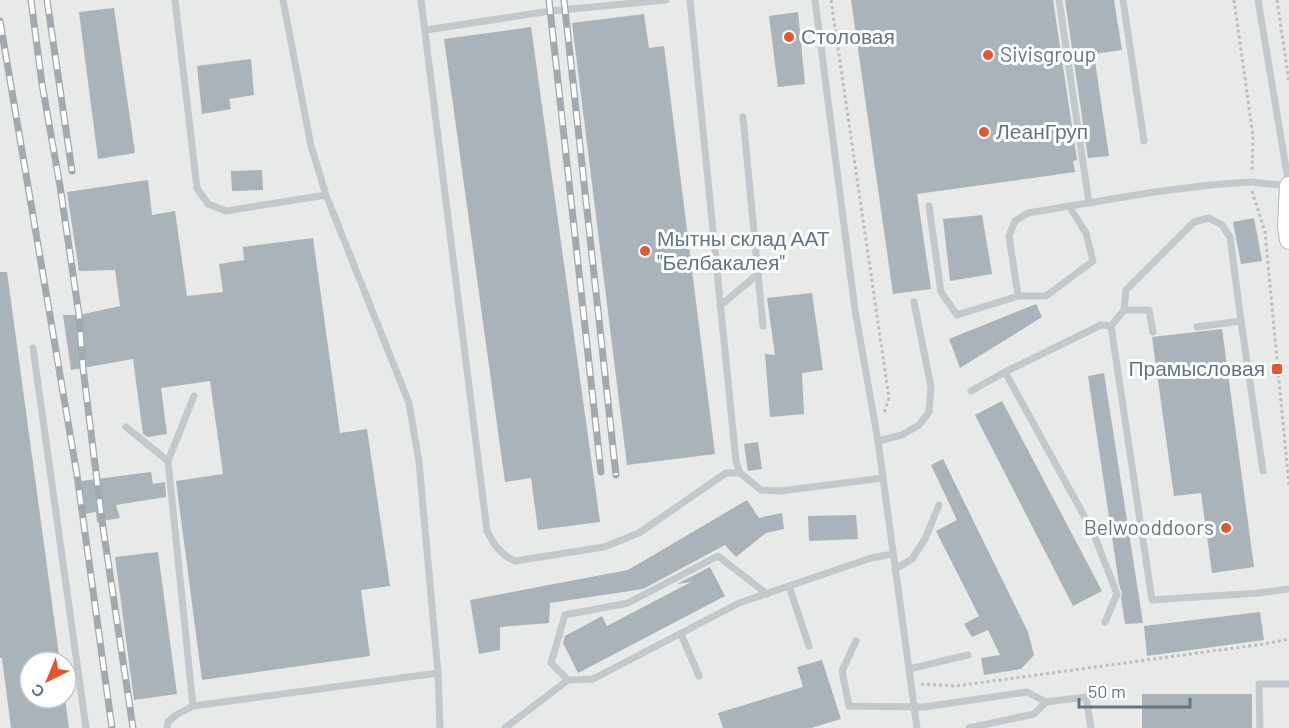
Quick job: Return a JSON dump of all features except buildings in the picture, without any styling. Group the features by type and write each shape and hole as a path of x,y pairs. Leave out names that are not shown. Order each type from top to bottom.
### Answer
{"main road":[{"path":"1289,186 1287,226 1289,240"}],"lane":[{"path":"176,0 197,188 208,204 226,211 326,195"},
{"path":"283,0 311,146 326,195 409,403 419,462 438,673 440,728"},
{"path":"421,0 487,531 498,550 515,561 604,547 639,533 726,473 740,473"},
{"path":"426,30 550,11 666,0"},
{"path":"690,0 736,461 740,473 761,490 780,491 883,478"},
{"path":"815,0 855,310 878,441 917,728"},
{"path":"1059,0 1089,203"},
{"path":"1123,0 1144,141"},
{"path":"1018,296 1009,236 1016,221 1028,213 1154,192 1251,182 1289,186 1258,0"},
{"path":"743,117 763,326"},
{"path":"929,206 941,292 957,315 1018,296 1046,296 1093,261 1086,233 1069,206"},
{"path":"1263,471 1230,237 1222,225 1209,218 1194,222 1126,290 1124,310 1111,326 1152,600 1258,593 1289,588"},
{"path":"720,306 758,274"},
{"path":"878,441 902,435 919,425 929,412 931,387 914,302"},
{"path":"1124,310 1149,310 1154,332"},
{"path":"1197,327 1241,321"},
{"path":"971,391 1101,326 1111,326"},
{"path":"33,348 86,728"},
{"path":"1005,372 1093,532 1117,594 1105,622"},
{"path":"193,706 168,460 194,396"},
{"path":"126,427 168,460"},
{"path":"895,569 912,559 925,539 939,505"},
{"path":"505,728 568,681 593,679 739,603 871,558 893,554"},
{"path":"568,681 551,663 565,615 628,603 718,556 767,594"},
{"path":"789,586 809,646"},
{"path":"681,634 699,676"},
{"path":"856,641 842,670 849,706 914,707 1027,692 1046,702 1086,697 1091,728"},
{"path":"909,669 969,655"},
{"path":"167,728 168,722 176,715 193,706 438,673"},
{"path":"1260,728 1259,684 1289,684"},
{"path":"969,728 1034,714 1046,702"}],"path":[{"path":"831,0 889,398 883,417 874,421"},
{"path":"1234,0 1253,136 1251,189 1265,232 1289,486"},
{"path":"1277,0 1289,82"},
{"path":"911,682 956,687 1289,639"}],"shaded area":[{"path":"0,0 1289,0 1289,728 0,728"}],"railway":[{"path":"31,0 79,315 83,368 102,521 133,728"},
{"path":"47,0 72,171"},
{"path":"549,0 601,472"},
{"path":"564,0 616,475"},
{"path":"0,21 77,475 112,728"}],"place":[{"name":"Столовая","path":"789,37"},
{"name":"Sivisgroup","path":"988,55"},
{"name":"ЛеанГруп","path":"984,132"},
{"name":"Мытны склад ААТ \"Белбакалея\"","path":"645,251"},
{"name":"Прамысловая","path":"1277,369"},
{"name":"Belwooddoors","path":"1226,528"}]}
